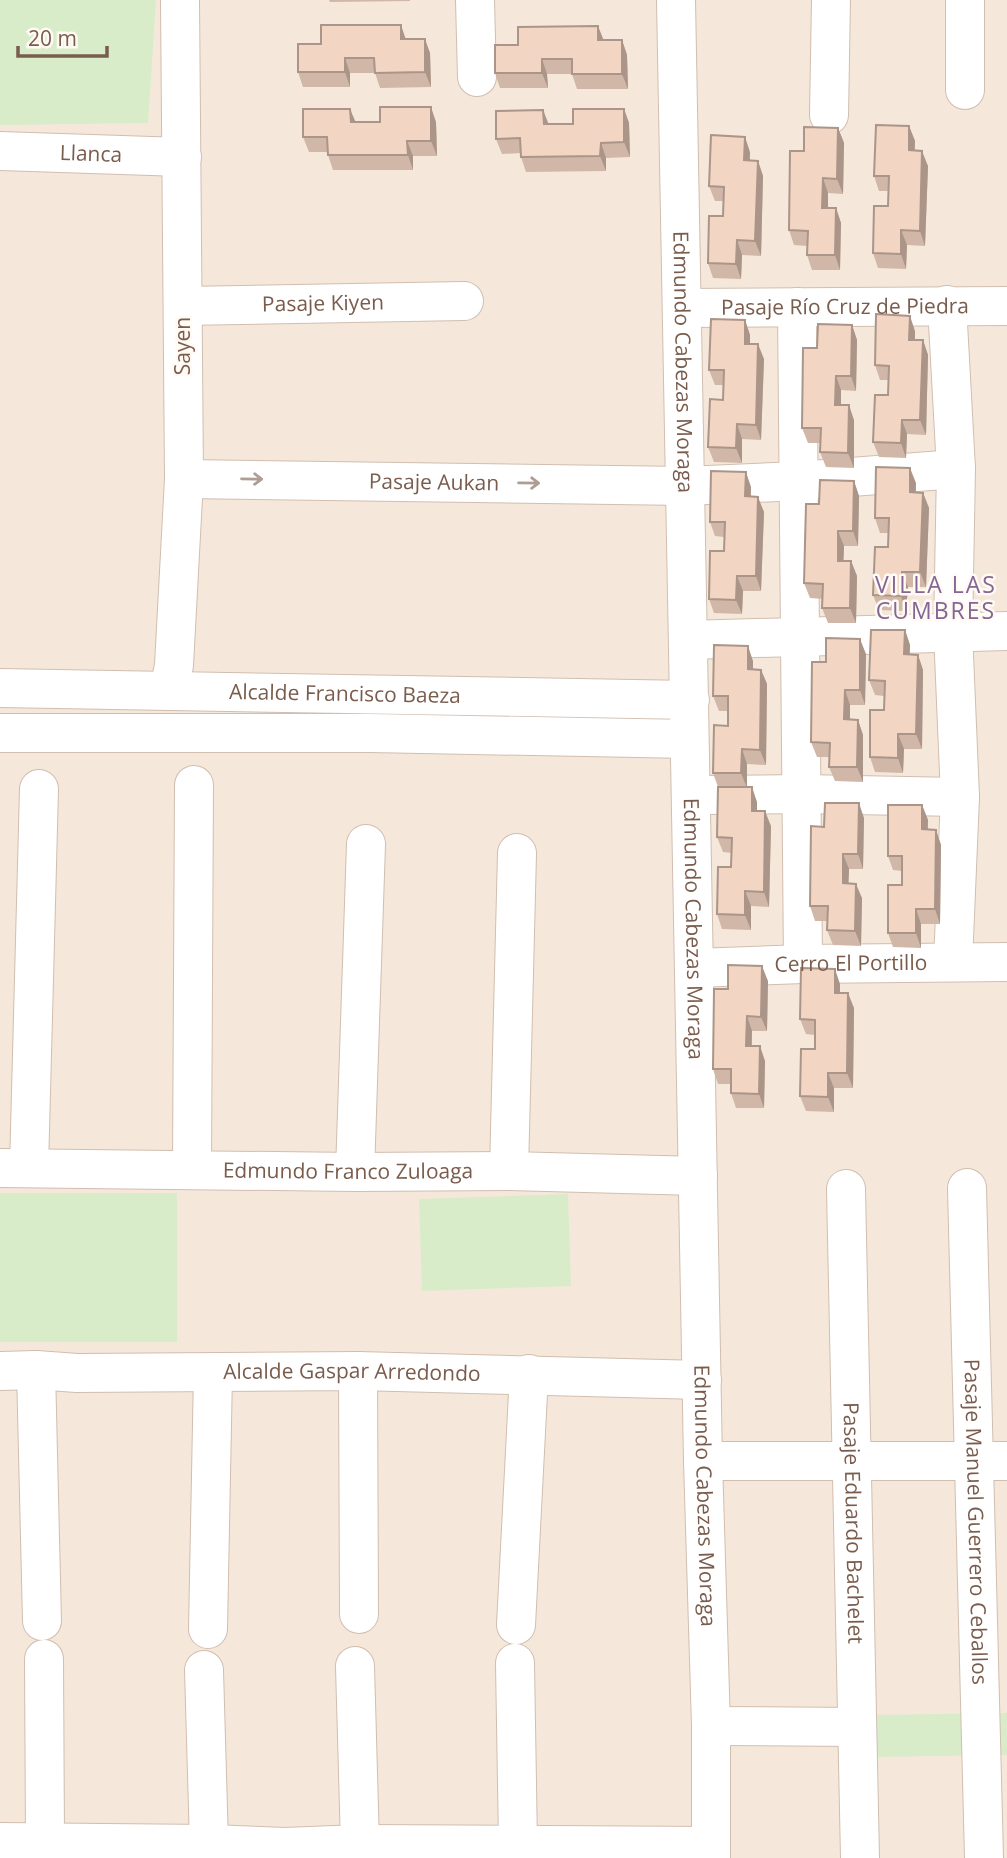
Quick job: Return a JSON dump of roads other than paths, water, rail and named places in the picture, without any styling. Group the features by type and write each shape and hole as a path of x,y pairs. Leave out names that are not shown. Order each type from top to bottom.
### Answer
{"street":[{"name":"Sayen","path":"169,691 174,665 184,478 180,0"},
{"path":"475,0 477,77"},
{"name":"Edmundo Cabezas Moraga","path":"676,0 703,1461 711,1726 710,1852"},
{"path":"829,115 831,0"},
{"path":"965,0 965,90"},
{"name":"Llanca","path":"0,151 182,157"},
{"name":"Pasaje Kiyen","path":"183,306 464,301"},
{"path":"947,305 956,469 953,631 960,797 953,962"},
{"name":"Pasaje Río Cruz de Piedra","path":"682,308 1007,306"},
{"path":"797,307 803,964"},
{"name":"Pasaje Aukan","path":"184,478 685,486 799,481 956,469"},
{"path":"688,640 1007,631"},
{"name":"Alcalde Francisco Baeza","path":"0,688 690,700"},
{"name":"Alcalde Francisco Baeza","path":"0,733 356,733 689,739"},
{"path":"192,1170 194,785"},
{"path":"15,1168 38,789"},
{"path":"692,796 802,794 960,797"},
{"path":"355,1172 366,844"},
{"path":"509,1171 517,852"},
{"name":"Cerro El Portillo","path":"695,968 1007,962"},
{"name":"Edmundo Franco Zuloaga","path":"15,1168 509,1171 698,1176"},
{"name":"Pasaje Manuel Guerrero Ceballos","path":"967,1188 991,1461 984,1858"},
{"name":"Pasaje Eduardo Bachelet","path":"846,1189 860,1858"},
{"path":"18,1371 43,1621"},
{"name":"Alcalde Gaspar Arredondo","path":"18,1371 358,1371 702,1380"},
{"path":"358,1371 359,1614"},
{"path":"208,1629 213,1373"},
{"path":"516,1625 528,1374"},
{"path":"703,1461 991,1461"},
{"path":"44,1659 45,1841"},
{"path":"515,1663 518,1844"},
{"path":"355,1666 360,1844"},
{"path":"204,1670 209,1844"},
{"path":"711,1726 857,1727"},
{"path":"0,1842 209,1844 285,1853 360,1844 518,1844 710,1852"}],"district":[{"name":"VILLA LAS CUMBRES","path":"936,598"}]}
